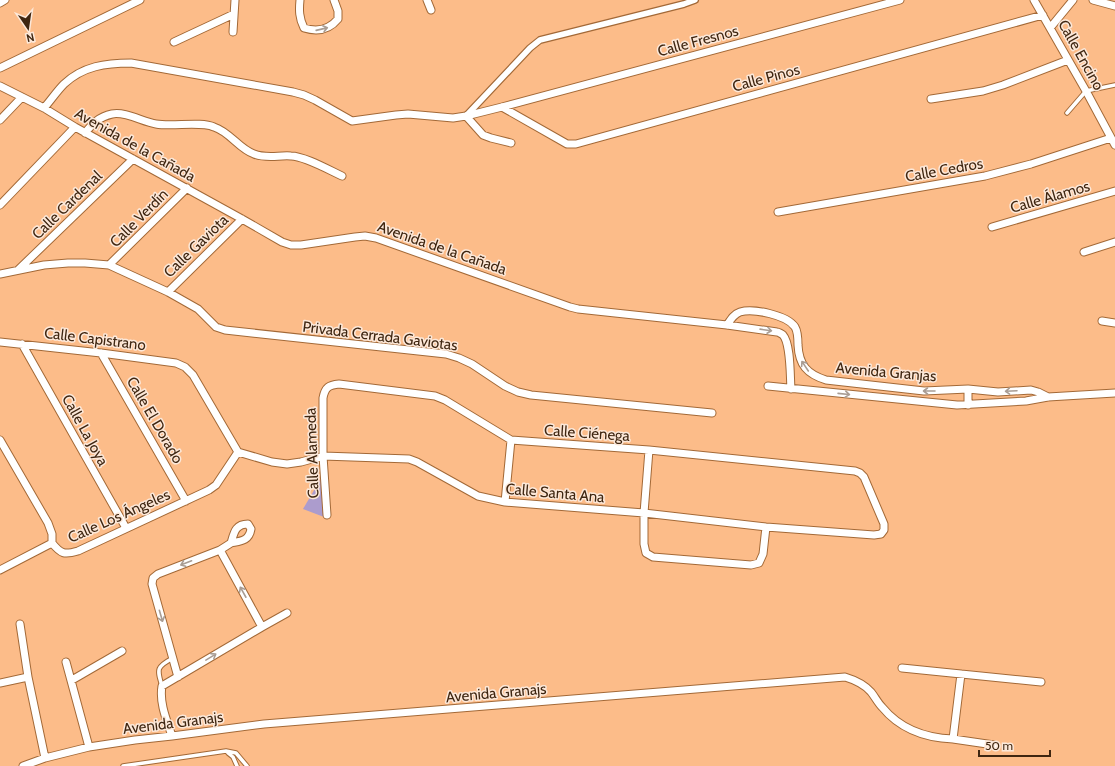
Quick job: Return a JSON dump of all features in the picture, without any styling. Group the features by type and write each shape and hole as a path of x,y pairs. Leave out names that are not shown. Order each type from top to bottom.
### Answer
{"street":[{"path":"0,2 5,0"},
{"path":"0,68 140,0"},
{"path":"233,32 235,0"},
{"path":"300,0 300,21 304,28 311,30 330,27 338,20 338,11 334,0"},
{"path":"426,0 431,10"},
{"path":"510,144 483,134 466,116 530,48 540,40 695,0"},
{"name":"Calle Fresnos","path":"44,108 63,85 77,73 95,66 131,62 293,92 315,100 352,121 408,114 453,118 502,107 900,0"},
{"name":"Calle Encino","path":"1034,0 1115,145"},
{"path":"1050,28 1073,0"},
{"path":"1092,0 1115,6"},
{"path":"174,42 234,14"},
{"name":"Calle Pinos","path":"502,107 560,140 568,144 576,144 1043,15"},
{"path":"931,99 983,91 1003,85 1068,60"},
{"name":"Avenida de la Cañada","path":"0,86 44,108 85,133 187,188 273,238 291,245 301,245 365,236 376,238 570,307 727,325 783,334 789,353 791,389"},
{"path":"0,120 22,97"},
{"path":"85,133 95,121 114,113 123,114 155,124 213,126 224,131 248,152 265,157 300,157 342,176"},
{"path":"0,205 75,127"},
{"name":"Calle Cedros","path":"778,212 985,176 1031,164 1111,138"},
{"name":"Calle Cardenal","path":"18,270 133,159"},
{"name":"Calle Verdín","path":"109,265 187,188"},
{"name":"Calle Álamos","path":"992,227 1115,191"},
{"name":"Calle Gaviota","path":"168,292 242,219"},
{"path":"1084,252 1115,242"},
{"name":"Privada Cerrada Gaviotas","path":"0,274 44,265 68,263 109,265 168,292 198,309 216,327 225,330 446,354 472,364 505,386 518,392 531,395 712,413"},
{"name":"Avenida Granjas","path":"727,325 732,317 739,312 748,310 781,317 789,321 795,327 798,336 798,352 806,370 815,377 826,380 924,391 968,389 998,392 1031,390 1048,397"},
{"path":"1102,321 1115,323"},
{"name":"Calle Capistrano","path":"0,342 101,352 166,361 185,367 193,375 238,452"},
{"name":"Calle La Joya","path":"22,344 126,528"},
{"name":"Calle El Dorado","path":"101,352 186,501"},
{"path":"789,353 798,352"},
{"name":"Calle Ciénega","path":"325,390 331,385 339,384 435,396 445,400 511,440 649,450 855,471 864,477 884,524 884,530 881,534"},
{"name":"Avenida Granjas","path":"768,386 968,405 1026,401 1048,397 1115,393"},
{"path":"968,389 968,405"},
{"name":"Calle Alameda","path":"325,390 323,398 323,456 327,516"},
{"path":"0,440 48,523 52,534 52,543"},
{"path":"505,502 511,440"},
{"path":"649,450 644,513 644,544 646,553 653,557 751,565 759,563 763,554 766,527"},
{"name":"Calle Los Ángeles","path":"0,570 52,543 59,552 69,554 78,551 209,490 216,485 238,452"},
{"name":"Calle Santa Ana","path":"238,452 272,462 287,464 302,462 323,456 409,459 478,496 505,502 644,513 766,527 874,535 881,534"},
{"path":"178,677 152,584 153,578 158,574 220,550 231,543"},
{"path":"220,550 262,626"},
{"path":"172,736 162,702 162,686 262,626 287,613"},
{"path":"20,624 28,677 45,758"},
{"path":"72,680 122,651"},
{"path":"66,662 89,747"},
{"path":"902,668 1041,682"},
{"path":"953,739 960,674"},
{"path":"0,683 28,677"},
{"name":"Avenida Granajs","path":"23,766 45,758 89,747 264,724 845,677 859,682 871,691 883,708 898,722 918,734 941,739 994,744"}],"lane":[{"path":"1067,113 1086,91 1115,85"},
{"path":"162,686 158,670 160,666 173,658"},
{"path":"226,751 233,757 237,766"},
{"path":"123,766 226,751 236,753 247,766"}],"shaded area":[{"path":"323,475 324,517 303,509"}]}
